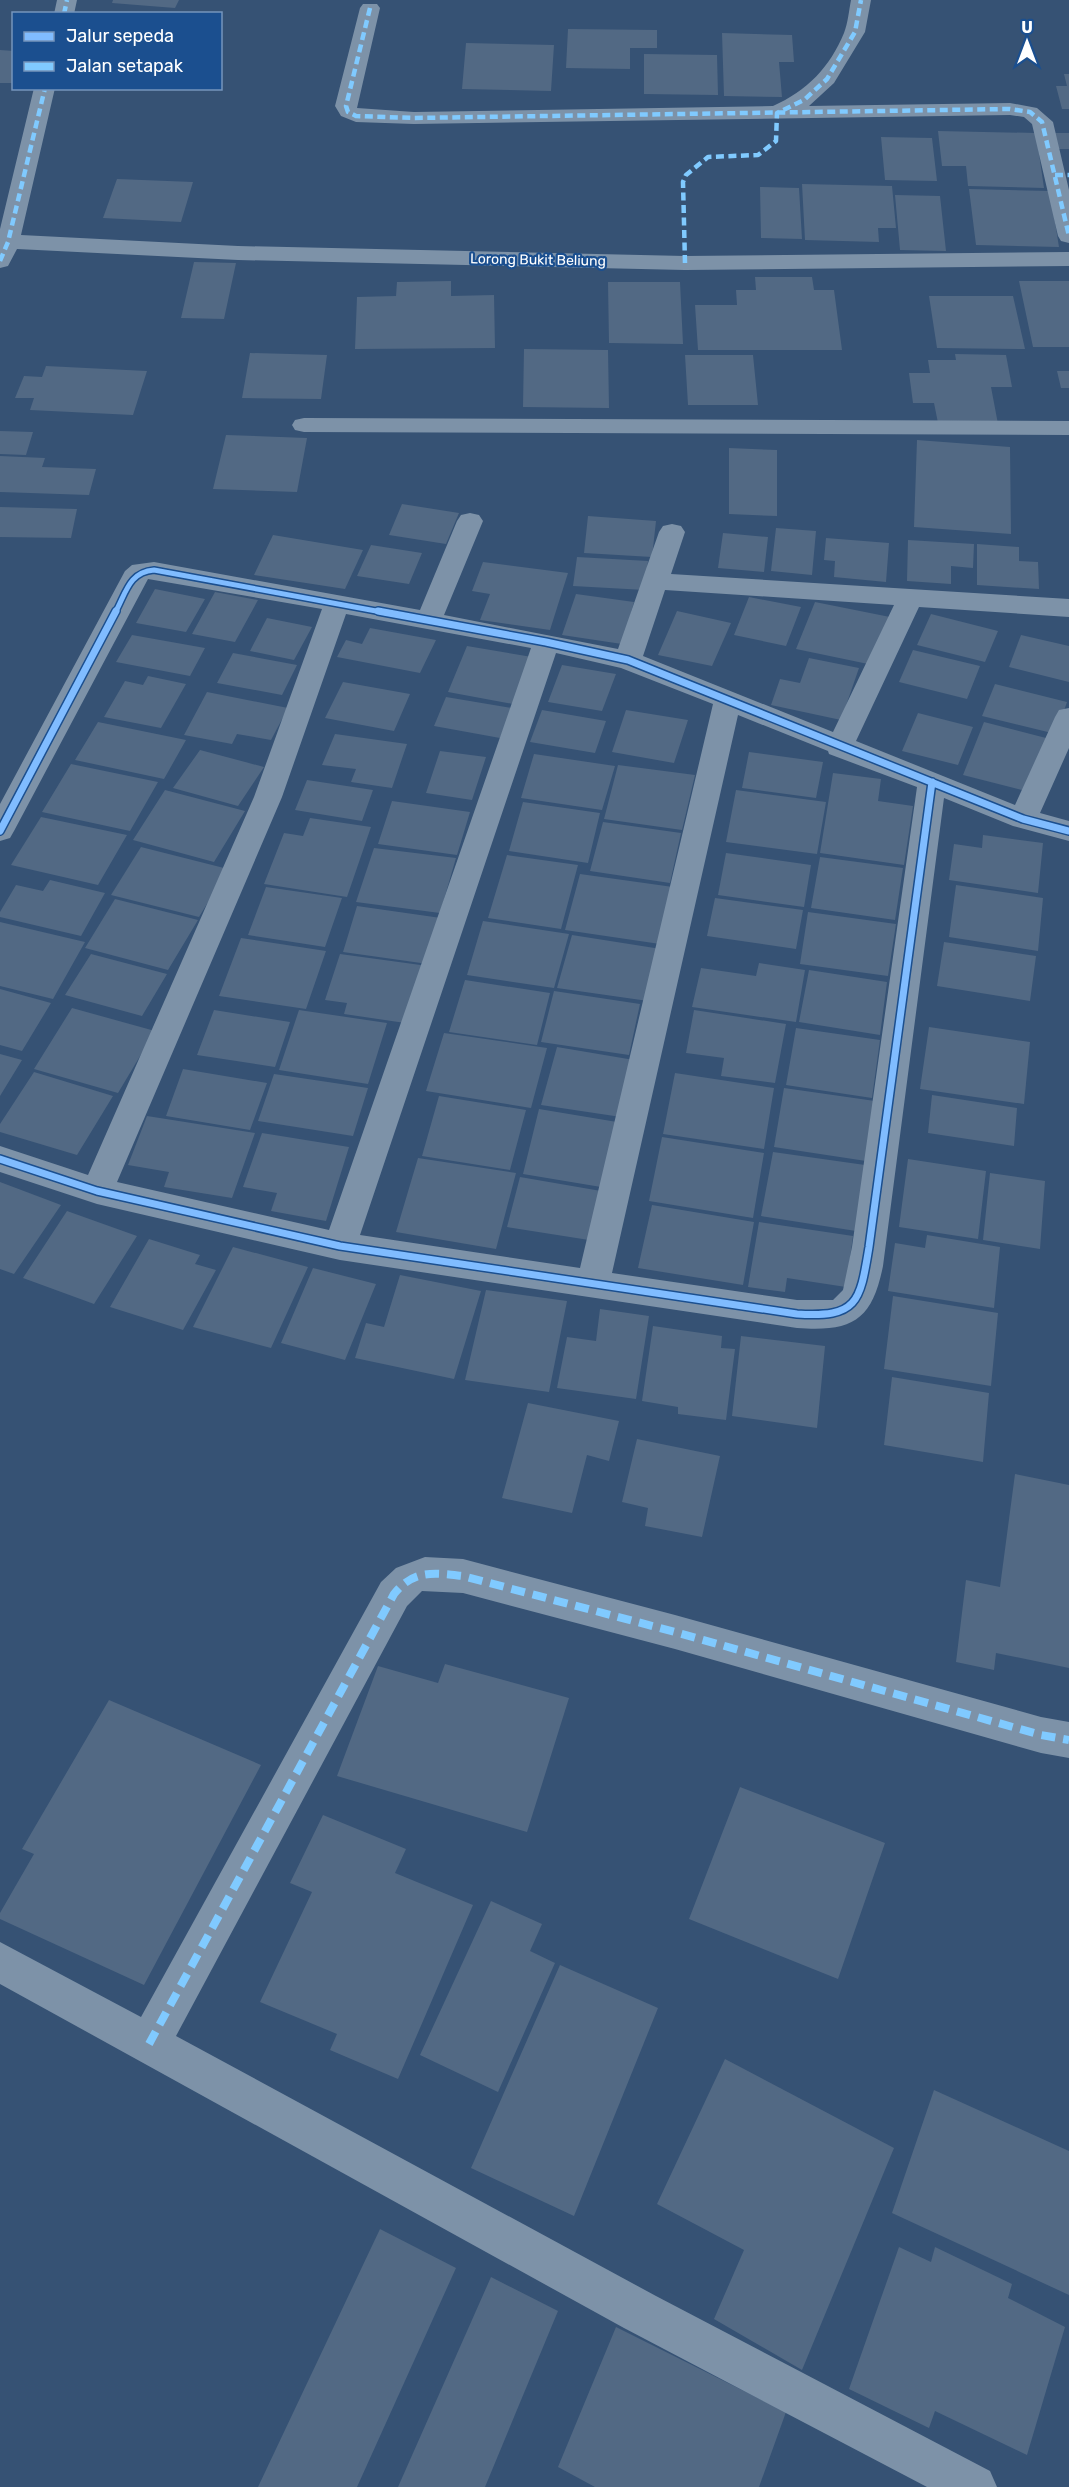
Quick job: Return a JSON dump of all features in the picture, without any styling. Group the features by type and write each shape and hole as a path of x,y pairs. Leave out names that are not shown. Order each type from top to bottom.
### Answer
{"street":[{"path":"777,113 804,99 827,79 855,32 861,0"},
{"path":"370,8 346,106 348,112 356,116 414,118 1010,109 1030,112 1042,122 1062,175 1069,236"},
{"path":"2,248 44,90"},
{"name":"Lorong Bukit Beliung","path":"2,248 674,262 1069,259"},
{"path":"304,424 1069,428"},
{"path":"429,621 470,521"},
{"path":"628,660 672,532"},
{"path":"0,831 136,573 148,570 160,570 546,642 628,660 839,747 1023,819 1069,831"},
{"path":"656,580 1069,608"},
{"path":"839,747 911,596"},
{"path":"98,1191 268,797 337,603"},
{"path":"340,1246 546,642"},
{"path":"593,1282 727,701"},
{"path":"1023,819 1069,717"},
{"path":"0,1160 98,1191 340,1246 821,1317 845,1311 854,1303 862,1290 932,782"},
{"path":"149,2044 394,1594 414,1575 429,1572 463,1576 675,1632 1041,1735 1069,1740"},
{"path":"0,1962 640,2312 974,2487"}],"building":[{"path":"113,0 179,0 175,8 112,3"},
{"path":"568,29 657,30 657,48 630,48 630,69 566,68"},
{"path":"722,33 792,35 794,62 779,62 782,97 724,96"},
{"path":"466,43 554,45 551,91 462,89"},
{"path":"0,50 12,51 12,83 0,83"},
{"path":"644,54 717,55 718,95 644,94"},
{"path":"1064,74 1069,74 1069,109 1062,109 1056,86 1067,86"},
{"path":"938,131 1036,133 1044,188 968,186 966,166 942,166"},
{"path":"1054,133 1069,133 1069,149 1058,149"},
{"path":"881,137 932,138 937,181 885,180"},
{"path":"117,179 193,182 181,222 103,218"},
{"path":"802,184 892,186 896,228 878,228 879,242 805,240"},
{"path":"760,187 799,188 802,239 761,238"},
{"path":"969,189 1050,191 1059,247 976,245"},
{"path":"895,195 940,196 946,251 900,250"},
{"path":"194,262 236,263 224,319 181,318"},
{"path":"755,277 812,277 814,290 834,290 842,350 698,350 695,305 737,305 736,290 756,290"},
{"path":"451,281 451,296 494,295 495,348 355,349 357,297 396,296 397,282"},
{"path":"1019,281 1069,281 1069,347 1033,347"},
{"path":"608,282 680,282 683,344 609,343"},
{"path":"929,296 1013,296 1025,349 937,348"},
{"path":"524,349 608,350 609,408 523,407"},
{"path":"250,353 327,355 321,399 242,398"},
{"path":"955,354 1006,355 1012,387 991,387 998,424 938,423 934,403 913,403 909,373 930,373 928,360 956,360"},
{"path":"685,355 753,355 758,405 688,405"},
{"path":"46,366 147,371 133,415 30,410 34,398 15,398 24,376 42,377"},
{"path":"1057,371 1069,371 1069,388 1061,388"},
{"path":"0,431 33,432 26,455 0,454"},
{"path":"226,435 307,438 297,492 213,489"},
{"path":"917,440 1010,447 1011,534 914,527"},
{"path":"729,448 777,450 777,516 729,514"},
{"path":"0,456 45,458 42,467 96,469 89,495 0,492"},
{"path":"402,504 459,513 446,544 389,535"},
{"path":"0,507 77,509 71,538 0,537"},
{"path":"588,516 656,521 652,557 584,553"},
{"path":"776,528 816,531 812,575 771,571"},
{"path":"723,533 768,537 764,572 718,568"},
{"path":"273,535 363,550 345,589 254,575"},
{"path":"826,538 889,543 886,582 834,577 835,561 824,560"},
{"path":"908,540 974,544 973,568 951,566 951,584 907,581"},
{"path":"977,544 1019,547 1019,561 1038,562 1039,589 977,585"},
{"path":"371,545 422,553 409,584 357,576"},
{"path":"577,557 648,561 645,590 573,586"},
{"path":"483,562 568,573 550,630 480,620 490,594 472,591"},
{"path":"155,589 205,599 186,632 136,623"},
{"path":"215,592 258,600 235,642 192,634"},
{"path":"576,594 634,602 622,644 562,635"},
{"path":"749,597 801,607 786,646 734,635"},
{"path":"815,602 890,617 873,665 796,649"},
{"path":"677,611 731,623 712,666 658,655"},
{"path":"931,614 998,631 985,662 917,645"},
{"path":"267,618 312,627 294,660 250,651"},
{"path":"370,628 436,640 420,673 337,657 346,640 362,644"},
{"path":"132,635 205,648 190,676 116,662"},
{"path":"1021,635 1069,646 1069,682 1009,667"},
{"path":"467,646 532,657 513,704 448,692"},
{"path":"913,650 980,666 967,699 899,682"},
{"path":"233,653 297,665 282,695 217,683"},
{"path":"809,658 859,668 841,720 771,705 780,679 800,683"},
{"path":"562,665 616,674 602,711 548,702"},
{"path":"148,676 186,684 161,728 104,717 125,681 143,685"},
{"path":"343,682 410,694 394,731 325,718"},
{"path":"995,684 1067,702 1056,734 982,716"},
{"path":"207,692 288,708 271,740 237,734 232,744 184,735"},
{"path":"446,697 512,708 500,738 434,726"},
{"path":"542,710 606,721 595,753 530,742"},
{"path":"626,710 688,720 674,763 612,752"},
{"path":"918,713 973,727 958,765 902,751"},
{"path":"98,722 186,740 164,779 75,760"},
{"path":"984,722 1046,738 1026,791 963,775"},
{"path":"335,734 407,744 392,788 351,782 356,769 322,765"},
{"path":"200,750 264,767 238,806 173,788"},
{"path":"440,751 486,757 472,800 426,793"},
{"path":"749,752 823,762 816,798 742,788"},
{"path":"534,754 615,766 602,810 521,798"},
{"path":"71,764 158,782 130,831 42,812"},
{"path":"618,765 695,775 682,830 604,819"},
{"path":"833,773 881,779 878,801 913,806 904,865 820,853"},
{"path":"307,780 373,790 362,821 295,810"},
{"path":"165,790 245,811 214,862 133,840"},
{"path":"736,790 826,802 817,854 726,842"},
{"path":"392,801 470,812 457,855 378,844"},
{"path":"523,802 600,813 588,863 509,851"},
{"path":"41,817 127,835 98,885 11,865"},
{"path":"310,818 371,827 347,897 264,884 284,833 303,836"},
{"path":"603,822 681,833 670,883 590,871"},
{"path":"983,835 1043,843 1038,893 949,880 954,844 982,848"},
{"path":"141,847 228,869 199,917 111,895"},
{"path":"374,848 456,858 440,913 356,902"},
{"path":"726,853 811,865 804,907 718,895"},
{"path":"507,855 578,865 561,929 488,918"},
{"path":"820,857 903,868 895,920 811,908"},
{"path":"580,874 673,887 660,944 565,930"},
{"path":"50,880 105,893 81,936 0,917 0,912 16,885 43,891"},
{"path":"956,885 1043,898 1038,951 949,937"},
{"path":"266,887 342,898 325,947 248,935"},
{"path":"715,898 803,910 796,949 707,936"},
{"path":"115,899 198,920 168,970 85,948"},
{"path":"357,906 441,918 428,964 343,952"},
{"path":"808,912 896,924 888,976 800,964"},
{"path":"483,921 569,934 554,988 467,975"},
{"path":"0,922 85,942 53,999 0,986"},
{"path":"572,935 661,949 648,1001 557,988"},
{"path":"241,938 326,951 306,1009 219,996"},
{"path":"944,942 1036,956 1030,1001 937,986"},
{"path":"91,954 167,974 142,1016 65,995"},
{"path":"340,954 428,966 412,1024 344,1014 347,1003 325,1000"},
{"path":"759,963 805,970 796,1022 692,1007 701,968 756,976"},
{"path":"809,970 887,982 880,1035 799,1022"},
{"path":"465,980 550,993 537,1045 449,1032"},
{"path":"0,989 51,1003 22,1051 0,1045"},
{"path":"554,991 640,1004 629,1055 541,1042"},
{"path":"72,1008 155,1031 118,1093 34,1069"},
{"path":"214,1010 290,1022 275,1067 197,1055"},
{"path":"299,1010 387,1023 368,1084 279,1070"},
{"path":"694,1010 786,1024 775,1083 721,1076 724,1058 686,1053"},
{"path":"929,1027 1030,1042 1024,1104 920,1089"},
{"path":"796,1028 880,1040 872,1098 786,1085"},
{"path":"444,1033 547,1048 531,1108 426,1091"},
{"path":"557,1047 634,1060 621,1117 541,1105"},
{"path":"0,1054 22,1060 0,1096"},
{"path":"183,1069 267,1083 250,1130 166,1116"},
{"path":"34,1072 113,1096 77,1155 0,1132 0,1124"},
{"path":"675,1073 774,1088 764,1149 663,1134"},
{"path":"274,1074 368,1088 353,1136 258,1121"},
{"path":"784,1088 875,1101 866,1161 774,1147"},
{"path":"932,1095 1017,1108 1014,1146 928,1133"},
{"path":"439,1096 526,1110 510,1170 422,1156"},
{"path":"539,1109 617,1122 601,1187 523,1174"},
{"path":"147,1116 255,1133 232,1198 164,1187 169,1172 128,1165"},
{"path":"262,1133 349,1147 326,1221 271,1211 277,1193 243,1187"},
{"path":"662,1137 764,1153 753,1218 649,1201"},
{"path":"773,1152 865,1165 856,1231 761,1216"},
{"path":"418,1158 516,1173 496,1249 396,1232"},
{"path":"908,1159 986,1171 978,1239 899,1227"},
{"path":"990,1173 1045,1181 1040,1249 983,1240"},
{"path":"520,1177 601,1191 589,1240 507,1227"},
{"path":"0,1182 61,1205 14,1274 0,1269"},
{"path":"652,1205 754,1222 743,1285 638,1268"},
{"path":"67,1211 137,1236 94,1304 23,1278"},
{"path":"759,1222 853,1236 846,1287 787,1278 785,1292 748,1287"},
{"path":"927,1235 1000,1247 994,1308 888,1291 895,1243 925,1248"},
{"path":"149,1239 200,1255 195,1264 216,1270 183,1330 110,1307"},
{"path":"233,1247 308,1267 271,1348 193,1327"},
{"path":"313,1268 376,1284 345,1360 281,1343"},
{"path":"400,1275 481,1291 454,1379 355,1358 366,1323 384,1327"},
{"path":"486,1290 567,1301 549,1392 465,1380"},
{"path":"893,1296 998,1313 991,1386 884,1369"},
{"path":"600,1309 649,1316 636,1399 557,1388 567,1337 596,1341"},
{"path":"653,1326 722,1336 721,1348 735,1349 726,1420 678,1414 678,1407 642,1401"},
{"path":"741,1336 825,1346 817,1428 732,1416"},
{"path":"892,1377 989,1393 983,1462 884,1445"},
{"path":"528,1403 619,1421 609,1461 587,1455 572,1513 502,1498"},
{"path":"637,1439 720,1456 702,1537 645,1526 648,1508 622,1502"},
{"path":"1015,1474 1069,1485 1069,1668 996,1653 994,1670 956,1662 966,1580 1000,1587"},
{"path":"445,1664 569,1698 527,1832 337,1776 378,1666 438,1683"},
{"path":"109,1700 261,1765 144,1985 0,1919 0,1913 34,1854 22,1849"},
{"path":"740,1787 885,1843 838,1979 689,1919"},
{"path":"323,1815 406,1849 395,1873 473,1905 398,2079 330,2050 337,2034 260,2002 312,1892 290,1883"},
{"path":"491,1901 542,1924 530,1951 555,1963 498,2092 420,2055"},
{"path":"560,1965 658,2008 574,2216 471,2168"},
{"path":"725,2059 894,2148 802,2370 714,2319 744,2250 657,2204"},
{"path":"934,2090 1069,2151 1069,2295 892,2213"},
{"path":"380,2229 456,2268 357,2487 258,2487"},
{"path":"899,2247 931,2262 935,2247 1012,2284 1008,2298 1065,2327 1027,2455 935,2411 929,2428 849,2389"},
{"path":"491,2277 558,2311 485,2487 398,2487"},
{"path":"616,2327 786,2412 759,2487 595,2487 558,2467"}],"marked path":[{"path":"64,12 67,0"},
{"path":"685,263 683,182 686,175 708,157 758,155 776,141 777,113 804,100 827,79 855,32 861,0"},
{"path":"370,8 346,106 348,112 356,116 414,118 1010,109 1030,112 1042,122 1069,236"},
{"path":"0,261 8,242 45,90"},
{"path":"1055,175 1069,175"},
{"path":"149,2044 394,1594 408,1579 416,1576 434,1573 463,1576 675,1632 1041,1735 1069,1740"}],"cycle path":[{"path":"0,831 134,577 141,571 154,570 546,642 628,660 1023,819 1069,831"},
{"path":"0,1159 97,1191 340,1246 797,1314 834,1314 845,1310 859,1294 869,1247 932,782"}]}
